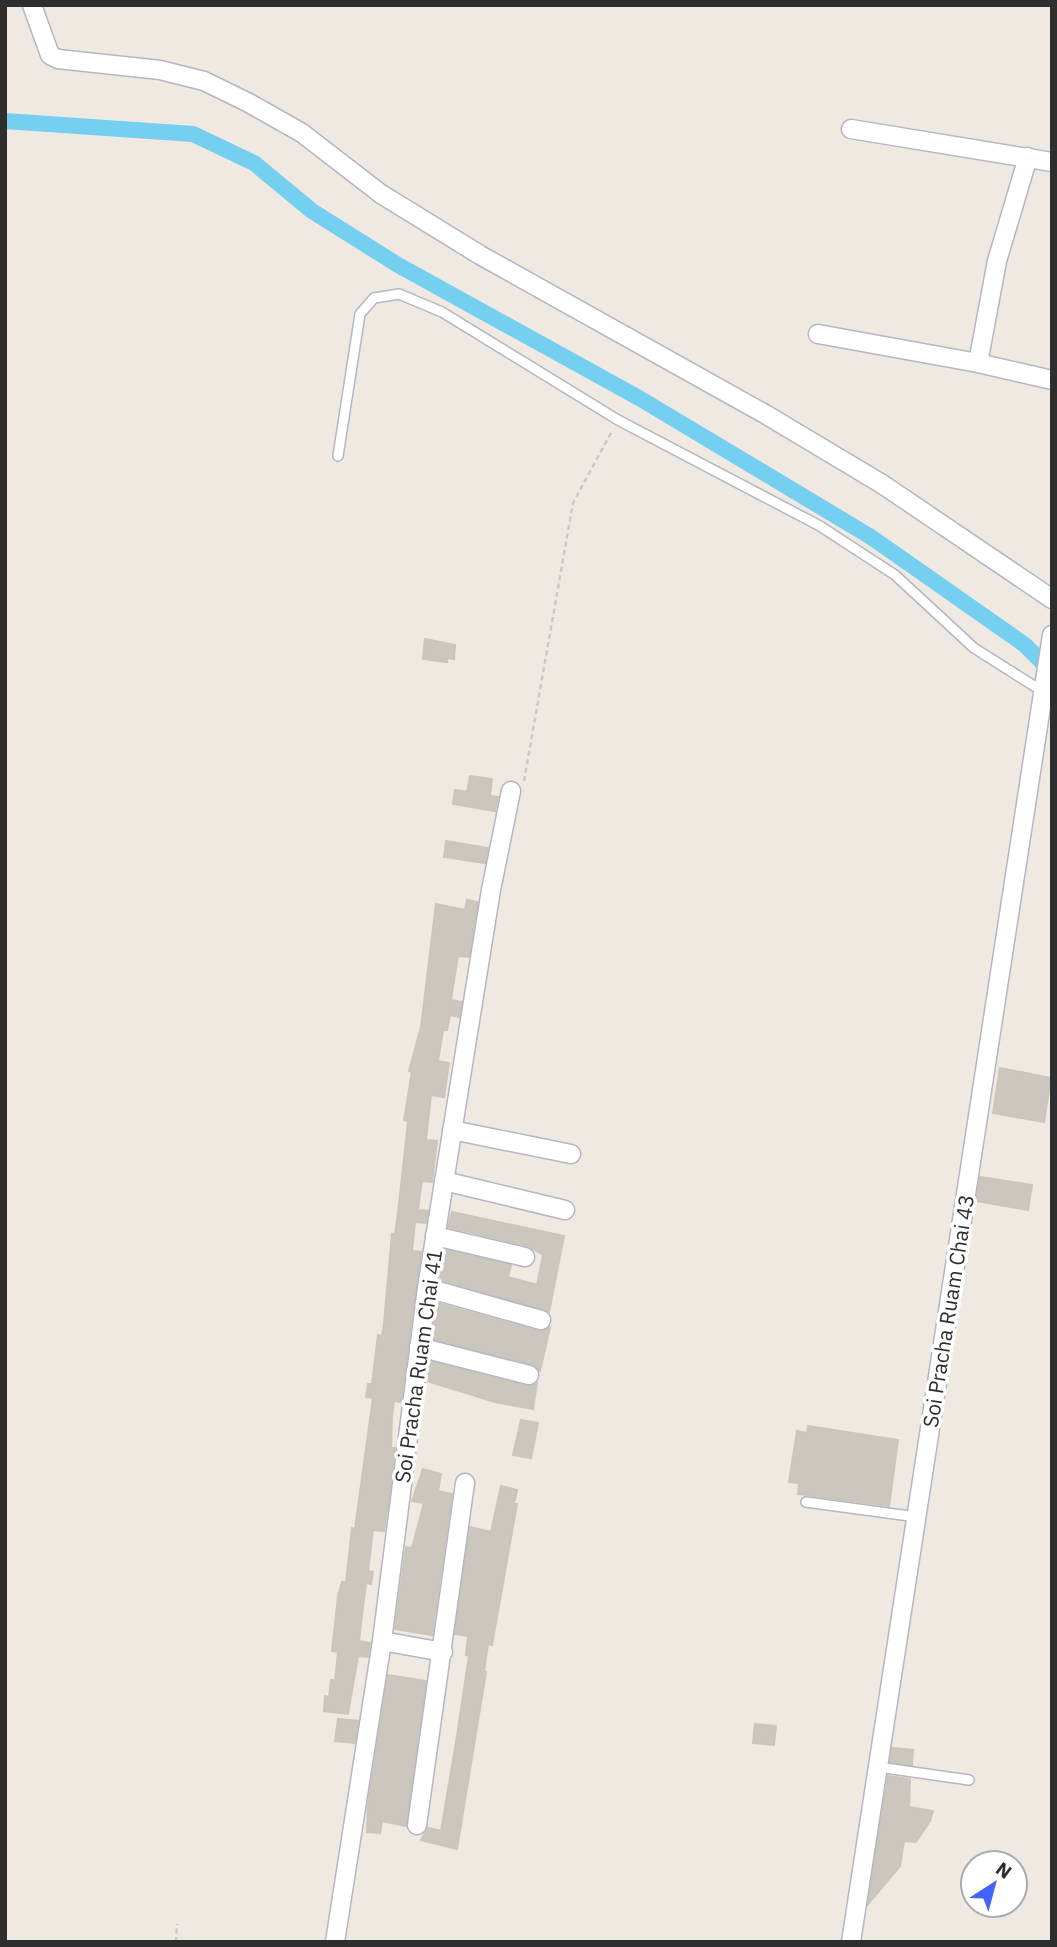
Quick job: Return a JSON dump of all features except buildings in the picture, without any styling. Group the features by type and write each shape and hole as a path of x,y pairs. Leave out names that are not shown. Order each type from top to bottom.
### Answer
{"street":[{"path":"32,5 50,55 58,59 160,69 204,81 249,103 302,133 381,194 480,255 765,414 882,484 1052,599"},
{"path":"851,129 1052,162"},
{"path":"978,362 997,261 1028,157"},
{"path":"818,334 978,362 1052,380"},
{"name":"Soi Pracha Ruam Chai 43","path":"851,1942 1045,697 1052,635"},
{"name":"Soi Pracha Ruam Chai 41","path":"335,1942 382,1642 426,1289 452,1130 517,788"},
{"path":"452,1130 571,1154"},
{"path":"444,1181 565,1210"},
{"path":"435,1236 525,1257"},
{"path":"426,1289 541,1320"},
{"path":"419,1347 529,1375"},
{"path":"417,1825 465,1483"},
{"path":"382,1642 443,1652"}],"lane":[{"path":"338,456 360,314 374,298 400,294 442,312 618,420 820,526 895,575 974,648 1045,697"},
{"path":"806,1502 917,1517"},
{"path":"878,1767 969,1780"}],"path":[{"path":"517,788 573,503 618,420"},
{"path":"176,1942 177,1924"}],"waterway":[{"path":"5,121 193,134 254,163 312,211 398,265 639,398 871,537 1025,645 1052,672"}]}
